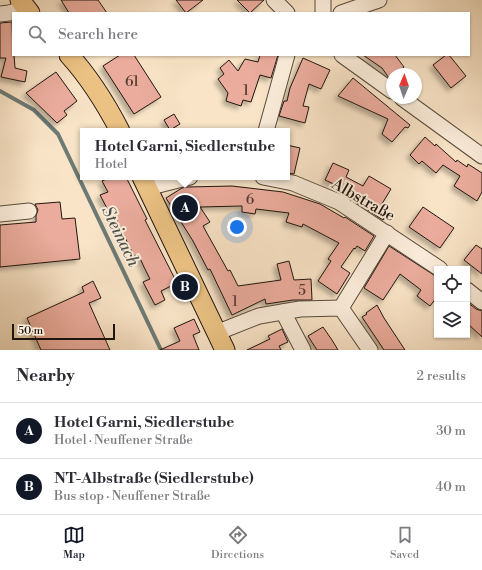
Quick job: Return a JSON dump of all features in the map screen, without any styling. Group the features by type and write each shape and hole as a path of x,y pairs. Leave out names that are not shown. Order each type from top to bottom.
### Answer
{"main road":[{"path":"70,56 103,102 118,128"},
{"path":"145,182 224,350"}],"street":[{"path":"274,0 286,12"},
{"path":"323,12 324,0"},
{"path":"344,12 379,0"},
{"path":"0,14 25,7"},
{"path":"267,128 287,56"},
{"path":"343,56 386,87"},
{"path":"410,104 482,156"},
{"path":"145,182 163,180"},
{"name":"Albstraße","path":"278,180 294,183 339,202 436,266"},
{"path":"0,214 29,211"},
{"path":"341,308 387,233"},
{"path":"470,292 482,302"},
{"path":"216,333 259,316 300,309 341,308"},
{"path":"341,308 370,350"},
{"path":"283,312 303,350"}],"building":[{"path":"61,0 98,0 106,12 68,12"},
{"path":"176,0 203,0 187,12 185,12"},
{"path":"237,0 264,0 251,12 249,12"},
{"path":"12,22 12,56 14,56 15,68 27,71 25,82 1,77 6,58 0,58 0,23"},
{"path":"118,56 135,56 161,97 134,114 103,66"},
{"path":"260,56 278,56 271,78 260,75 251,102 243,100 241,106 226,101 228,93 218,79 224,74 220,68 229,60 238,71 245,59 258,62"},
{"path":"364,56 396,56 404,67 386,68 386,74 382,68"},
{"path":"445,56 450,56 466,76 451,88 433,65"},
{"path":"303,58 330,70 321,89 309,84 303,106 309,107 305,123 279,116 284,101 287,101 290,88"},
{"path":"56,72 77,101 64,111 67,115 57,123 26,93"},
{"path":"353,78 410,125 408,128 405,127 392,142 382,134 388,119 338,96"},
{"path":"174,114 180,124 173,128 169,128 164,120"},
{"path":"425,137 435,146 436,144 456,162 457,160 467,167 468,164 482,173 482,192 477,201 454,186 460,176 443,165 436,173 422,161 419,164 410,155"},
{"path":"290,146 300,148 294,174 290,173"},
{"path":"333,163 349,170 346,177 363,186 369,176 391,189 380,207 388,212 383,220 354,201 358,195 325,180"},
{"path":"128,180 147,219 145,220 177,283 161,291 165,300 155,305 143,282 150,279 138,254 134,256 115,217 112,218 100,195 108,192 102,181"},
{"path":"232,186 283,192 320,204 344,218 345,217 374,236 365,251 357,246 355,249 354,248 341,267 350,273 337,294 318,281 331,261 328,259 339,243 303,224 302,227 286,222 289,213 256,209 255,214 242,212 242,206 200,207 210,222 203,226 238,286 281,280 277,264 289,261 294,280 311,279 312,300 293,300 266,304 265,299 232,315 210,269 208,270 193,241 166,198 182,188 187,187"},
{"path":"60,202 62,219 75,218 80,259 0,267 0,225 36,222 38,210 35,204"},
{"path":"423,207 454,228 440,248 409,227"},
{"path":"476,245 482,249 482,274 464,260"},
{"path":"389,246 434,275 434,301 430,306 417,296 421,290 400,274 383,300 364,288"},
{"path":"93,281 101,298 89,303 110,350 41,350 27,318 84,292 82,287"},
{"path":"470,304 482,311 482,337 470,326"},
{"path":"377,305 405,350 384,350 362,317"},
{"path":"194,319 200,332 193,335 199,350 160,350 180,341 174,328"},
{"path":"323,327 338,350 317,350 308,336"},
{"path":"282,329 288,342 279,346 281,350 247,350 270,339 268,336"}],"waterway":[{"name":"Steinach","path":"0,91 34,110 58,134 161,350"}],"place":[{"name":"Hotel Garni, Siedlerstube","path":"185,208"},
{"name":"NT-Albstraße (Siedlerstube)","path":"185,287"}]}
